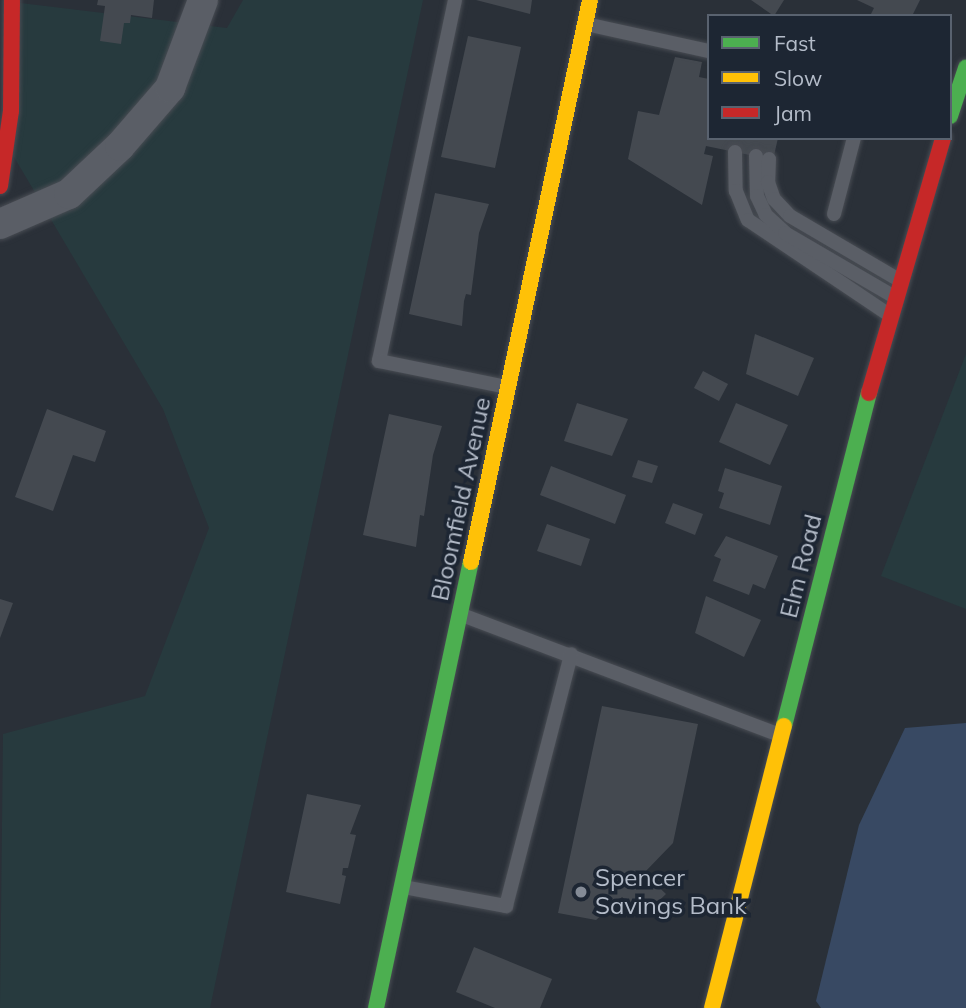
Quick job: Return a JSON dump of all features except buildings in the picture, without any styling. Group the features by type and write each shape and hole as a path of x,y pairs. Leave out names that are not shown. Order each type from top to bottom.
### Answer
{"street":[{"path":"0,186 12,111 12,0"},
{"path":"0,224 69,194 120,146 170,88 204,0"},
{"name":"Bloomfield Avenue","path":"376,1008 590,0"},
{"path":"952,110 966,68"},
{"name":"Elm Road","path":"712,1008 894,297 942,140"}],"lane":[{"path":"455,0 379,361 508,387"},
{"path":"584,24 707,51"},
{"path":"834,214 853,140"},
{"path":"734,152 736,191 748,220 890,315"},
{"path":"894,297 785,233 766,215 757,196 762,158 774,199 790,216 900,281"},
{"path":"460,614 781,736"},
{"path":"401,887 506,906 571,654"}],"green space":[{"path":"243,0 423,0 210,1008 0,1008 3,734 145,696 209,528 163,409 4,140 4,1 227,28"},
{"path":"966,354 966,609 881,576"}],"water":[{"path":"966,723 966,1008 821,1008 816,1001 859,825 905,728"}],"traffic: fast":[{"path":"952,110 966,68"},
{"path":"784,726 869,393"},
{"path":"376,1008 471,562"}],"traffic: slow":[{"path":"471,562 590,0"},
{"path":"712,1008 784,726"}],"traffic: jam":[{"path":"0,186 11,111 12,0"},
{"path":"869,393 942,140"}],"place":[{"name":"Spencer Savings Bank","path":"581,892"}]}
